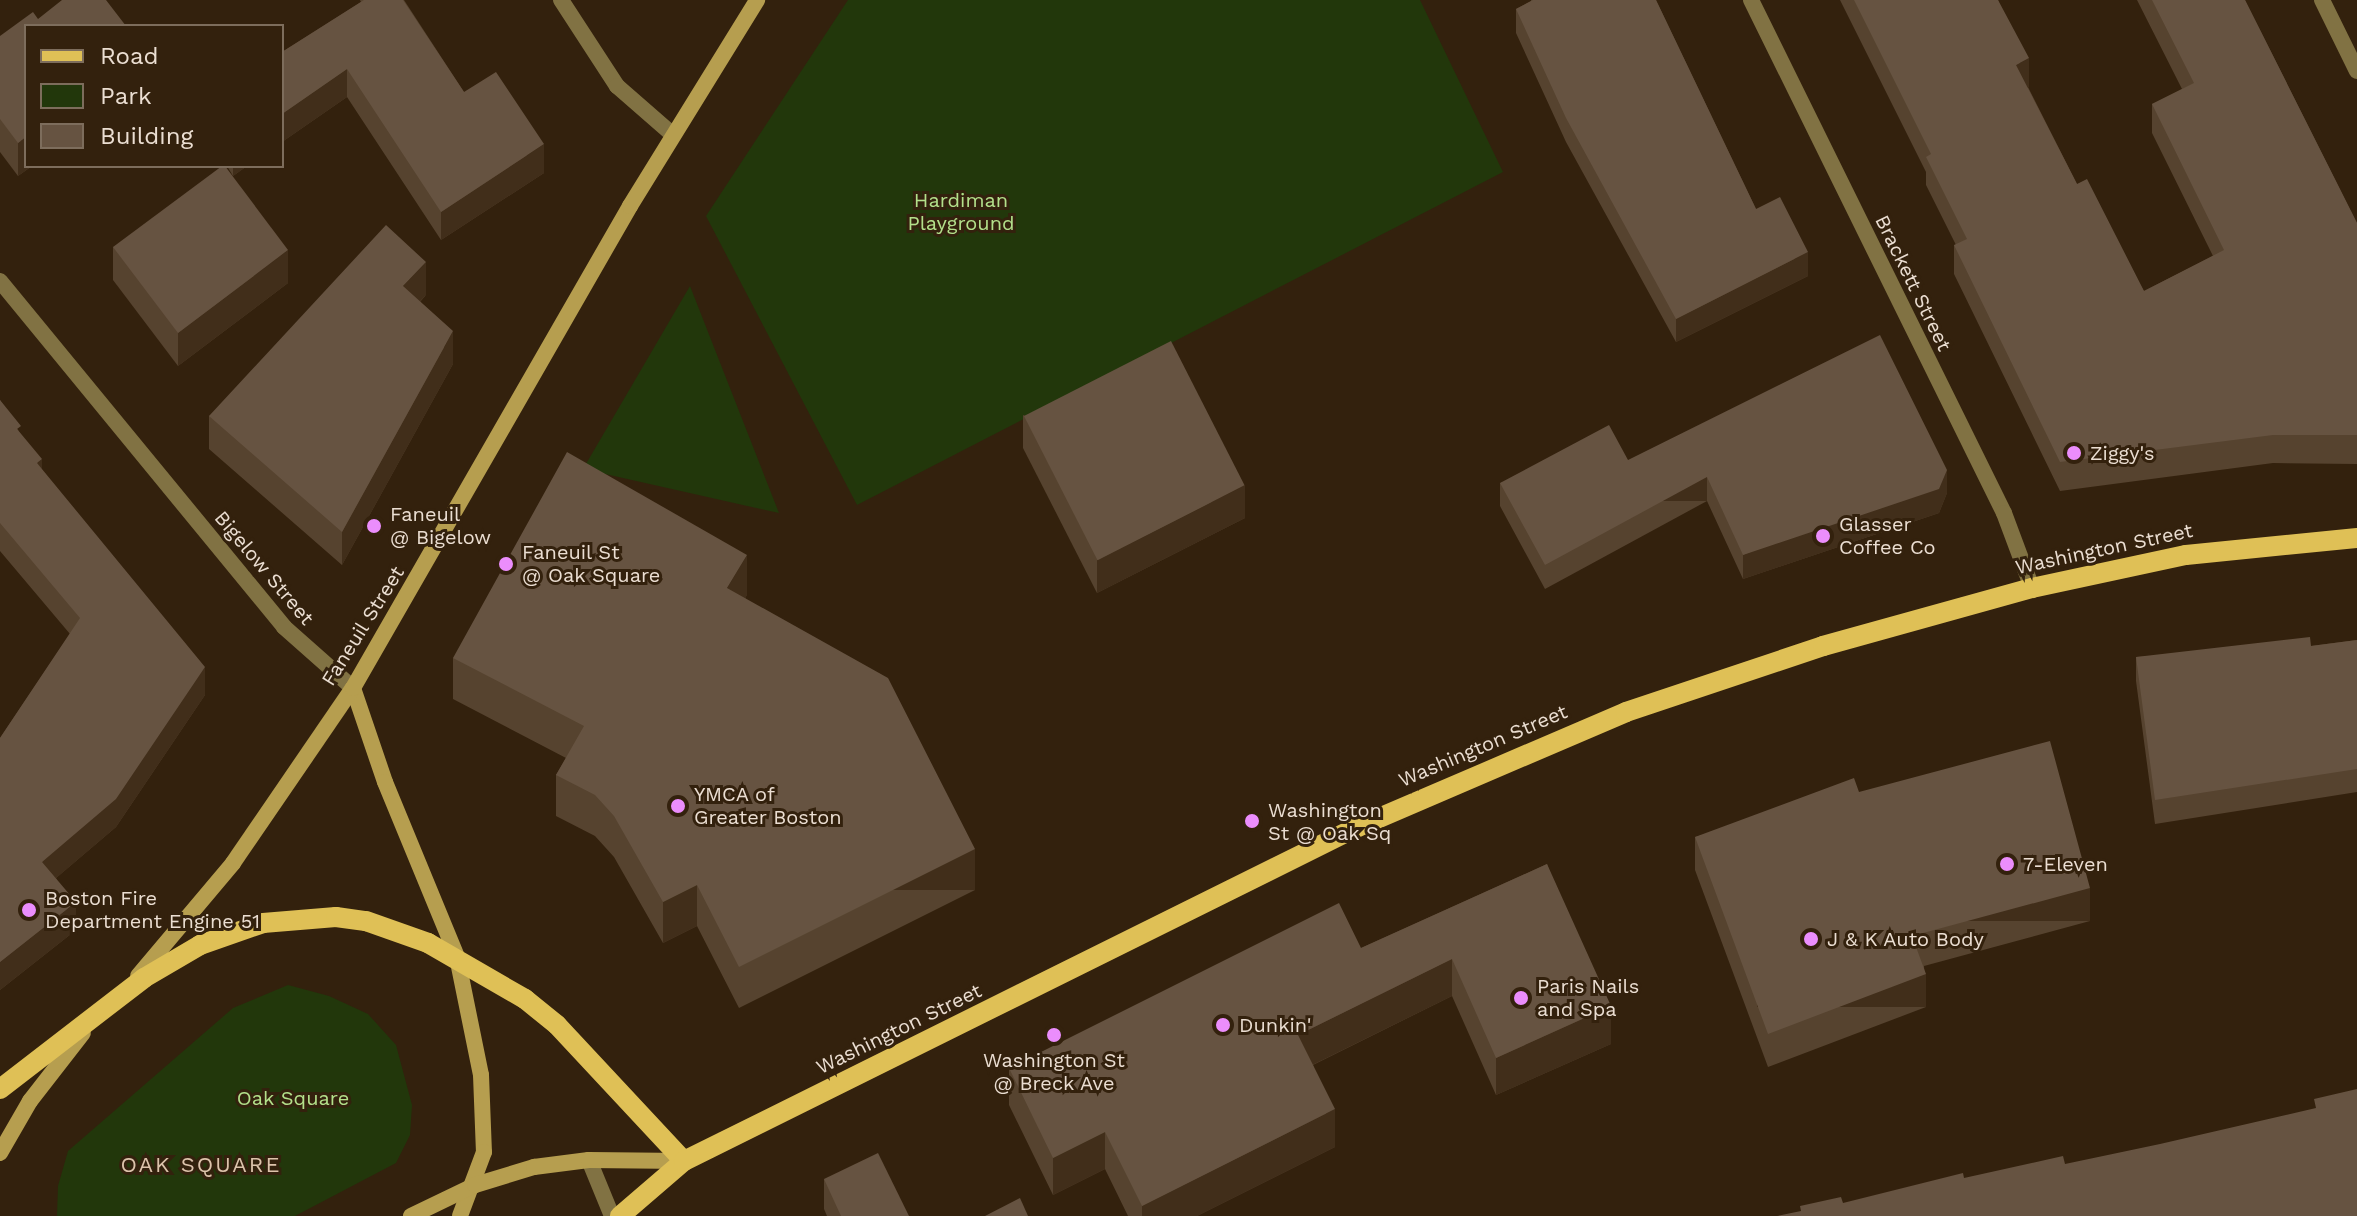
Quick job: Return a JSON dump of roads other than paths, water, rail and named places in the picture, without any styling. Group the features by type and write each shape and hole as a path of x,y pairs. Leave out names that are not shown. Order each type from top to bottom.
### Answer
{"main road":[{"name":"Washington Street","path":"620,1216 684,1161 1351,830 1555,740 1809,650 2032,588 2186,555 2357,538"},
{"path":"103,1009 200,945 277,920 303,916 366,921 457,957 557,1025 684,1161"},
{"name":"Faneuil Street","path":"0,1089 103,1009"}],"street":[{"path":"561,0 617,86 672,134"},
{"name":"Faneuil Street","path":"103,1009 201,906 353,688 672,134 757,0"},
{"name":"Brackett Street","path":"1751,0 2004,513 2032,588"},
{"path":"2322,0 2357,71"},
{"name":"Bigelow Street","path":"0,281 284,627 353,688 385,782 457,957"},
{"path":"457,957 485,1118 475,1185 460,1216"},
{"path":"0,1153 46,1078 103,1009"},
{"path":"589,1160 612,1216"},
{"name":"Washington Street","path":"411,1216 475,1185 534,1167 589,1160 684,1161"}],"place":[{"name":"Ziggy's","path":"2074,453"},
{"name":"Faneuil @ Bigelow","path":"374,526"},
{"name":"Glasser Coffee Co","path":"1823,536"},
{"name":"Faneuil St @ Oak Square","path":"506,564"},
{"name":"YMCA of Greater Boston","path":"678,806"},
{"name":"Washington St @ Oak Sq","path":"1252,821"},
{"name":"7-Eleven","path":"2007,864"},
{"name":"Boston Fire Department Engine 51","path":"29,910"},
{"name":"J & K Auto Body","path":"1811,939"},
{"name":"Paris Nails and Spa","path":"1521,998"},
{"name":"Dunkin'","path":"1223,1025"},
{"name":"Washington St @ Breck Ave","path":"1054,1035"}],"district":[{"name":"OAK SQUARE","path":"201,1165"}],"park label":[{"name":"Hardiman Playground","path":"961,212"},
{"name":"Oak Square","path":"293,1098"}]}
